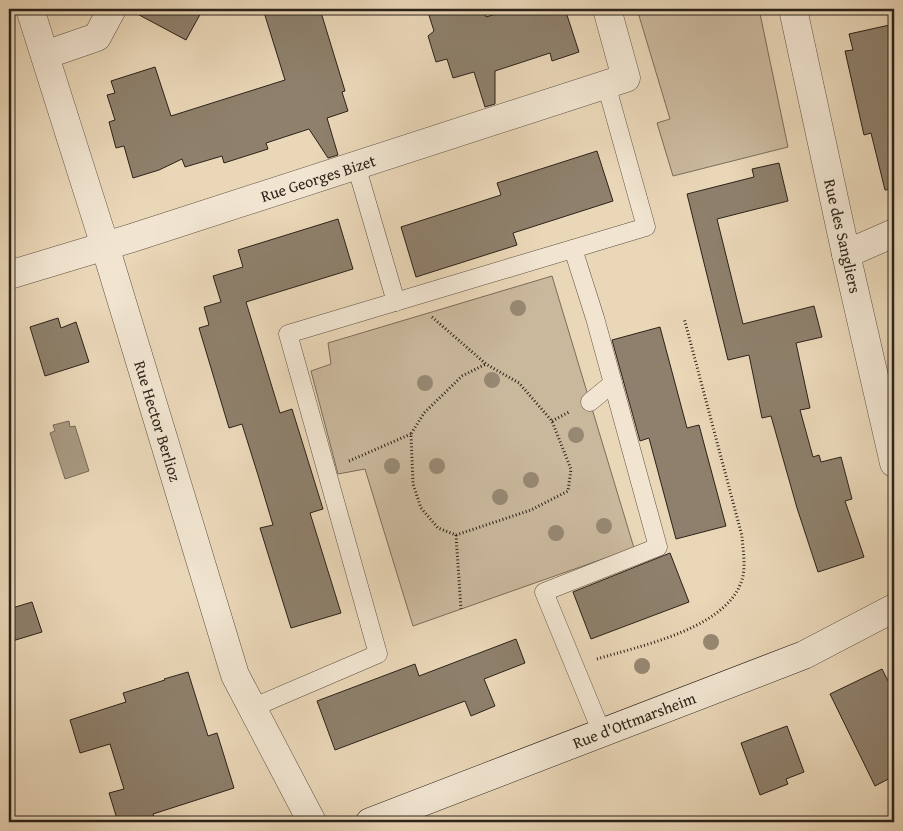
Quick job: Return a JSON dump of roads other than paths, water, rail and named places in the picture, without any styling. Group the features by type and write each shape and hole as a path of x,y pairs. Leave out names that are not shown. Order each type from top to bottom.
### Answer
{"street":[{"name":"Rue Hector Berlioz","path":"30,9 105,246 235,674 312,822"},
{"path":"45,55 97,38 112,9"},
{"path":"607,9 616,81"},
{"name":"Rue des Sangliers","path":"793,9 894,463"},
{"name":"Rue Georges Bizet","path":"9,275 356,166 616,81"},
{"path":"846,254 894,233"},
{"name":"Rue d'Ottmarsheim","path":"370,822 804,654 894,608"}],"lane":[{"path":"252,708 378,654 332,470 288,334 646,228 616,81"},
{"path":"356,166 396,302"},
{"path":"572,250 596,318 658,547 544,592 602,732"},
{"path":"590,402 613,383"}]}
